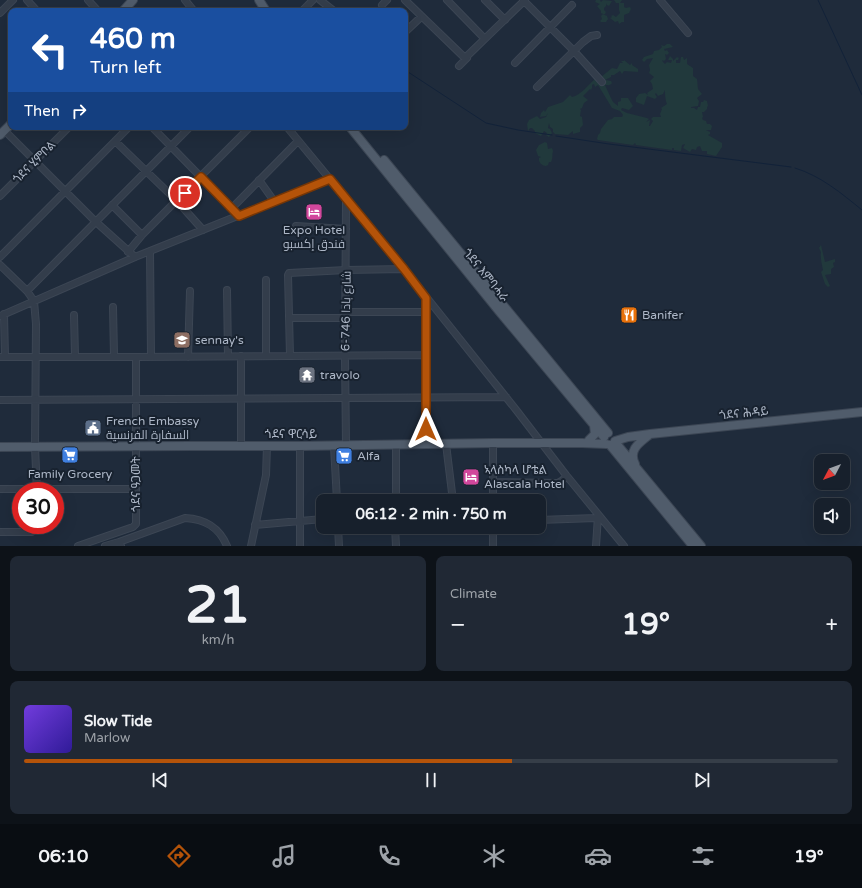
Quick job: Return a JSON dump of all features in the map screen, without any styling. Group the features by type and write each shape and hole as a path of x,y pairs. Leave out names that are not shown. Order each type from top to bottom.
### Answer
{"main road":[{"path":"126,8 134,0"},
{"name":"ጎደና እምባሓራ","path":"352,130 499,311 594,425 609,439"},
{"name":"ጎደና እምባሓራ","path":"359,130 609,439"},
{"name":"ጎደና ሕዳይ","path":"609,439 862,412"},
{"path":"585,442 595,434 596,430 594,425"},
{"path":"637,468 632,457 634,448 650,434"},
{"path":"609,439 637,468 694,546"},
{"path":"609,439 694,546"},
{"name":"ጎደና ዋርሳይ","path":"0,447 346,446 493,443 542,444 585,442 609,439"}],"street":[{"path":"0,13 14,0"},
{"path":"27,0 34,8"},
{"path":"88,0 95,8"},
{"path":"185,0 192,8"},
{"path":"305,8 313,0"},
{"path":"320,0 330,8"},
{"path":"382,5 387,0"},
{"path":"405,0 464,58 467,58"},
{"path":"447,0 483,37"},
{"path":"485,0 505,20"},
{"path":"458,66 524,0 602,82"},
{"path":"660,0 688,33"},
{"path":"515,63 572,6"},
{"path":"408,29 421,17"},
{"path":"537,87 591,36 597,35"},
{"name":"ጎደና ሂምቦል","path":"0,196 66,130"},
{"path":"0,257 126,130"},
{"path":"155,130 239,216"},
{"path":"27,291 187,130"},
{"path":"128,252 247,130"},
{"path":"289,130 404,269 506,397 597,516 624,546"},
{"path":"2,133 35,161 96,222 135,257"},
{"path":"115,141 177,201 203,230"},
{"path":"232,208 298,141"},
{"path":"330,179 135,257 2,315 3,357 426,355"},
{"path":"259,180 274,202"},
{"name":"شارع بادا 746-6","path":"346,200 346,446"},
{"path":"112,205 142,236"},
{"path":"296,226 346,229"},
{"path":"150,251 151,357"},
{"path":"0,266 27,291 34,301 36,324 35,447 37,482"},
{"path":"290,356 289,273 404,269"},
{"path":"266,280 266,356"},
{"path":"227,290 228,356"},
{"path":"188,357 190,291"},
{"path":"426,298 426,444"},
{"path":"113,307 114,356"},
{"path":"289,318 426,312"},
{"path":"74,315 75,357"},
{"path":"240,356 241,446"},
{"name":"ጎደና ዓጋመት","path":"78,546 135,526 136,357"},
{"path":"0,400 506,397"},
{"path":"493,443 493,494"},
{"path":"446,444 452,494"},
{"path":"396,445 396,494"},
{"path":"251,546 266,474 268,446"},
{"path":"300,446 300,546"},
{"path":"334,446 337,494"},
{"path":"493,482 558,483 563,480 566,474"},
{"path":"0,489 12,489"},
{"path":"64,490 135,489"},
{"path":"546,520 597,516"},
{"path":"596,546 597,516"},
{"path":"105,546 120,544 185,518 195,519 211,524 217,529 227,546"},
{"path":"255,525 316,520"},
{"path":"0,532 12,532"},
{"path":"338,534 339,546"},
{"path":"396,534 396,546"},
{"path":"493,534 493,546"}],"green space":[{"path":"596,0 600,0 601,2 603,0 612,1 609,6 607,3 604,8 606,12 605,14 601,13 597,6 600,4 595,2"},
{"path":"614,0 622,0 620,3 624,3 624,7 630,7 631,9 629,13 624,15 624,22 619,24 618,21 615,22 610,18 613,15 616,17 620,13 619,3 616,3"},
{"path":"603,14 607,16 608,19 606,22 600,21"},
{"path":"670,44 673,47 664,49 669,53 667,55 665,54 666,59 664,61 662,60 663,62 665,64 667,62 671,63 672,60 668,60 670,56 673,61 677,57 679,58 676,60 676,63 680,63 681,57 683,57 684,60 687,58 687,64 693,68 693,76 697,79 698,89 702,94 697,98 699,101 698,106 691,108 697,110 698,107 700,107 701,102 704,100 707,101 708,106 704,112 702,112 702,118 707,124 712,126 711,130 706,130 710,132 708,135 722,143 722,147 716,156 707,154 707,151 702,151 700,146 697,147 696,150 692,149 690,152 683,148 685,144 682,145 681,151 674,150 674,148 672,148 672,150 636,145 635,143 633,145 598,140 598,135 601,129 608,120 614,117 622,117 623,115 620,111 612,108 598,85 595,87 594,84 592,85 591,90 590,89 583,96 588,100 580,109 580,116 582,117 583,125 580,128 580,132 573,134 573,131 568,135 555,134 549,123 548,128 552,133 549,137 544,131 541,136 535,133 532,128 528,131 527,124 529,120 537,116 540,119 546,117 548,113 546,116 540,117 544,110 545,112 548,107 563,102 570,95 572,97 575,96 584,90 594,80 594,78 605,84 606,80 611,81 612,83 610,85 605,85 613,102 618,106 618,102 621,101 621,98 628,98 633,106 629,110 622,108 621,110 649,119 646,122 650,120 649,126 653,121 651,119 653,117 661,117 661,108 667,104 665,99 665,90 663,94 658,96 656,93 655,94 657,97 655,99 647,96 644,105 636,102 636,98 639,94 645,93 648,95 647,93 653,89 650,81 654,77 649,73 649,65 653,58 647,59 644,62 642,60 644,57 653,54 654,51 659,50 662,47 661,45 664,46"},
{"path":"624,60 630,65 632,63 632,65 638,69 638,72 624,71 622,74 620,71 614,75 611,75 611,77 605,80 601,77 612,68 617,69 620,63 623,63 621,61"},
{"path":"545,142 547,143 548,149 552,148 553,151 552,161 546,166 540,162 539,158 541,157 538,156 536,150 539,145"},
{"path":"821,245 825,262 835,259 835,262 833,263 834,267 831,269 831,274 825,275 830,286 828,287 825,284 821,272 823,270 821,252 819,248"}],"waterway":[{"path":"818,0 862,95"},
{"path":"316,1 325,8"},
{"path":"408,72 486,123 552,135"},
{"path":"556,136 791,167"},
{"path":"795,168 822,180 862,210"}],"place":[{"name":"Expo Hotel فندق إكسبو","path":"314,212"},
{"name":"Banifer","path":"629,315"},
{"name":"sennay's","path":"182,340"},
{"name":"travolo","path":"307,375"},
{"name":"French Embassy السفارة الفرنسية","path":"93,428"},
{"name":"Family Grocery","path":"70,455"},
{"name":"Alfa","path":"344,456"},
{"name":"ኣላስካላ ሆቴል Alascala Hotel","path":"471,477"}],"route":[{"path":"185,193 201,177 239,216 330,179 426,298 426,429"}]}
